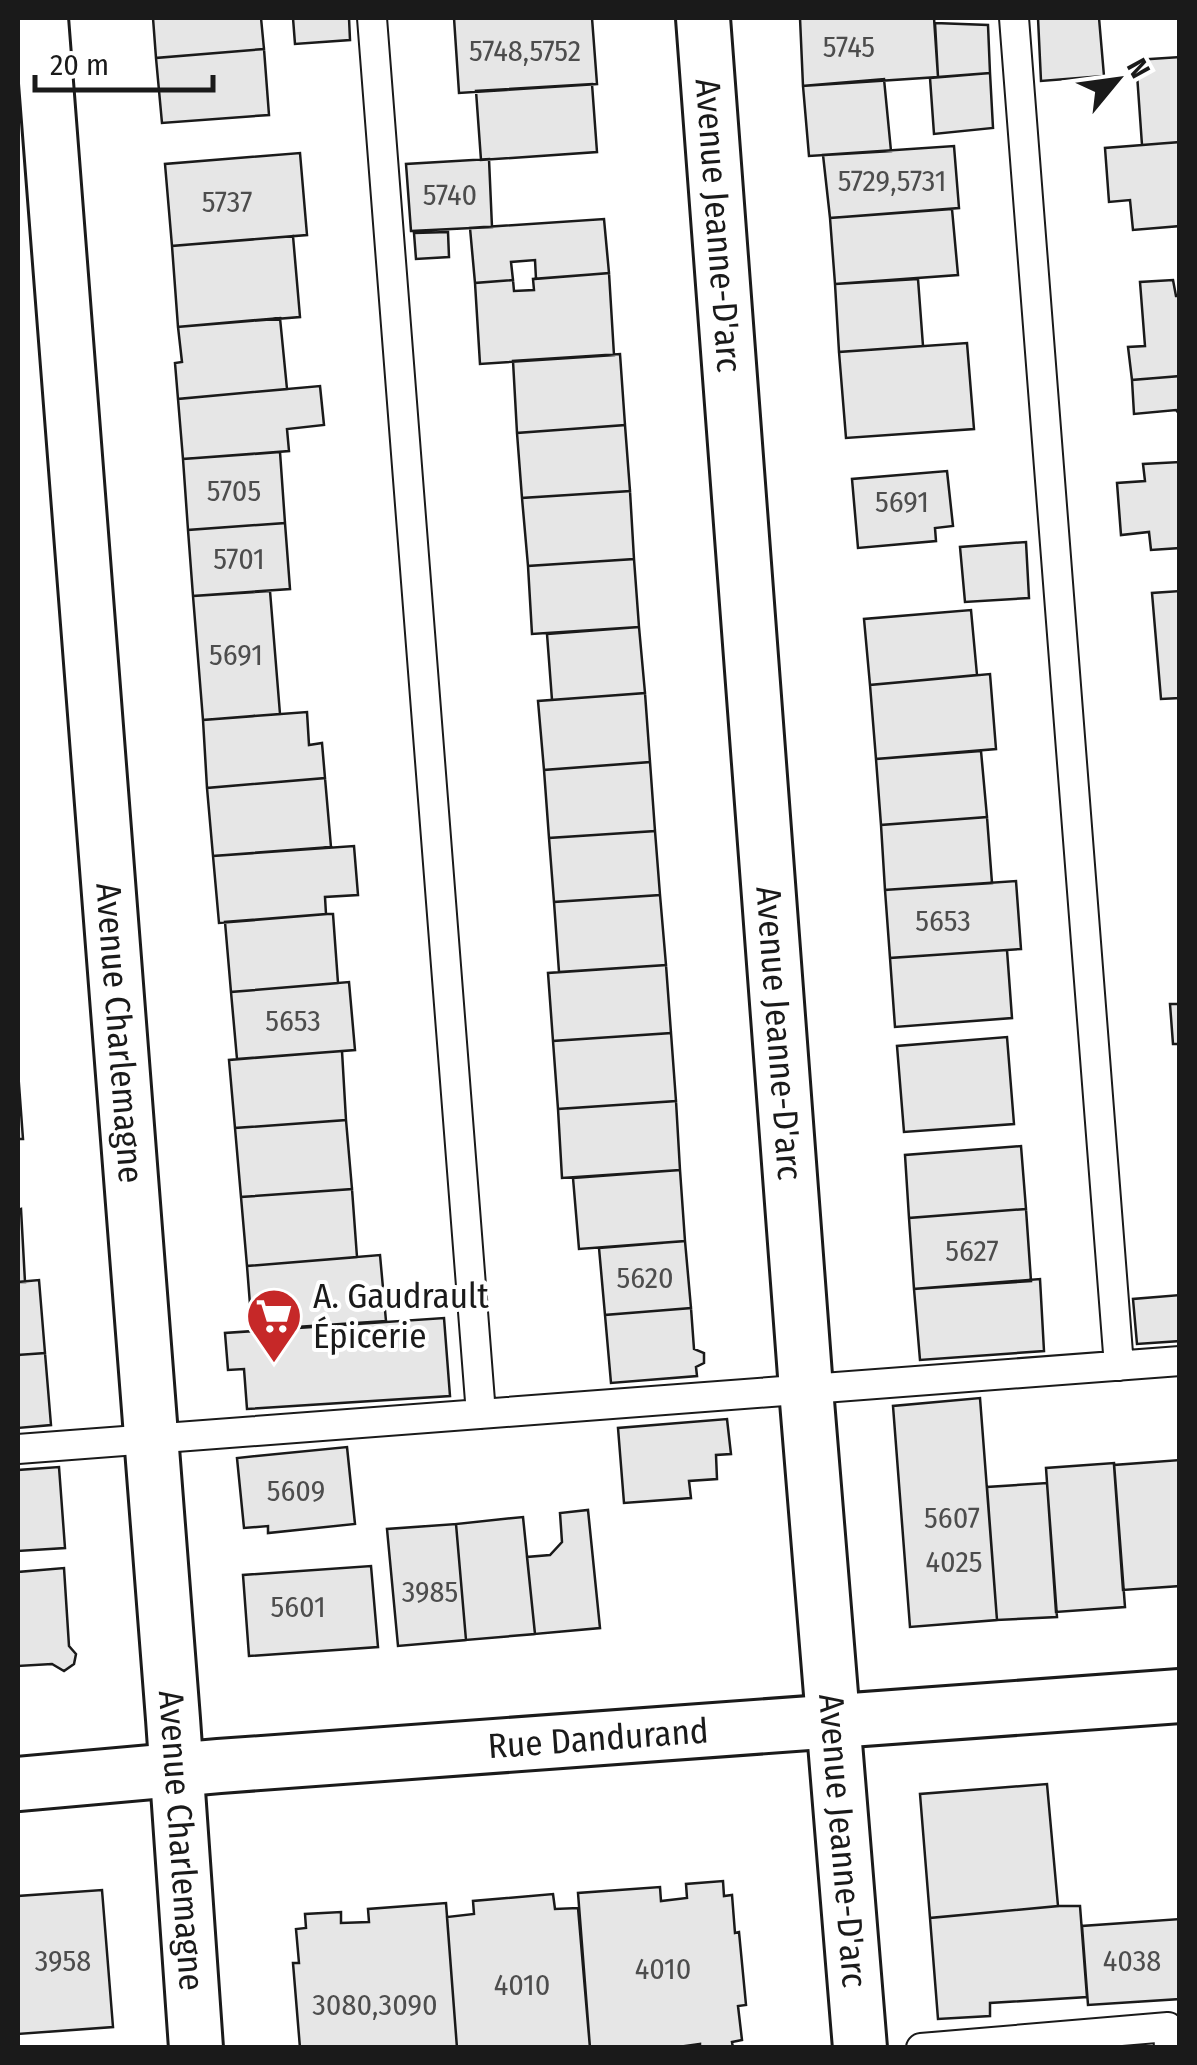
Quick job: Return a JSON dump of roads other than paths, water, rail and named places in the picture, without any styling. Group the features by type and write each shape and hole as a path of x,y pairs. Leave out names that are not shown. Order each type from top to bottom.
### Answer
{"street":[{"name":"Avenue Charlemagne","path":"41,18 196,2048"},
{"name":"Avenue Jeanne-D'arc","path":"703,18 806,1390 860,2048"},
{"name":"Rue Dandurand","path":"18,1784 1180,1696"}],"lane":[{"path":"372,18 481,1414"},
{"path":"1014,18 1119,1366"},
{"path":"18,1449 1180,1361"},
{"path":"921,2048 1168,2027 1169,2048"}],"place":[{"name":"A. Gaudrault Épicerie","path":"274,1365"}]}
